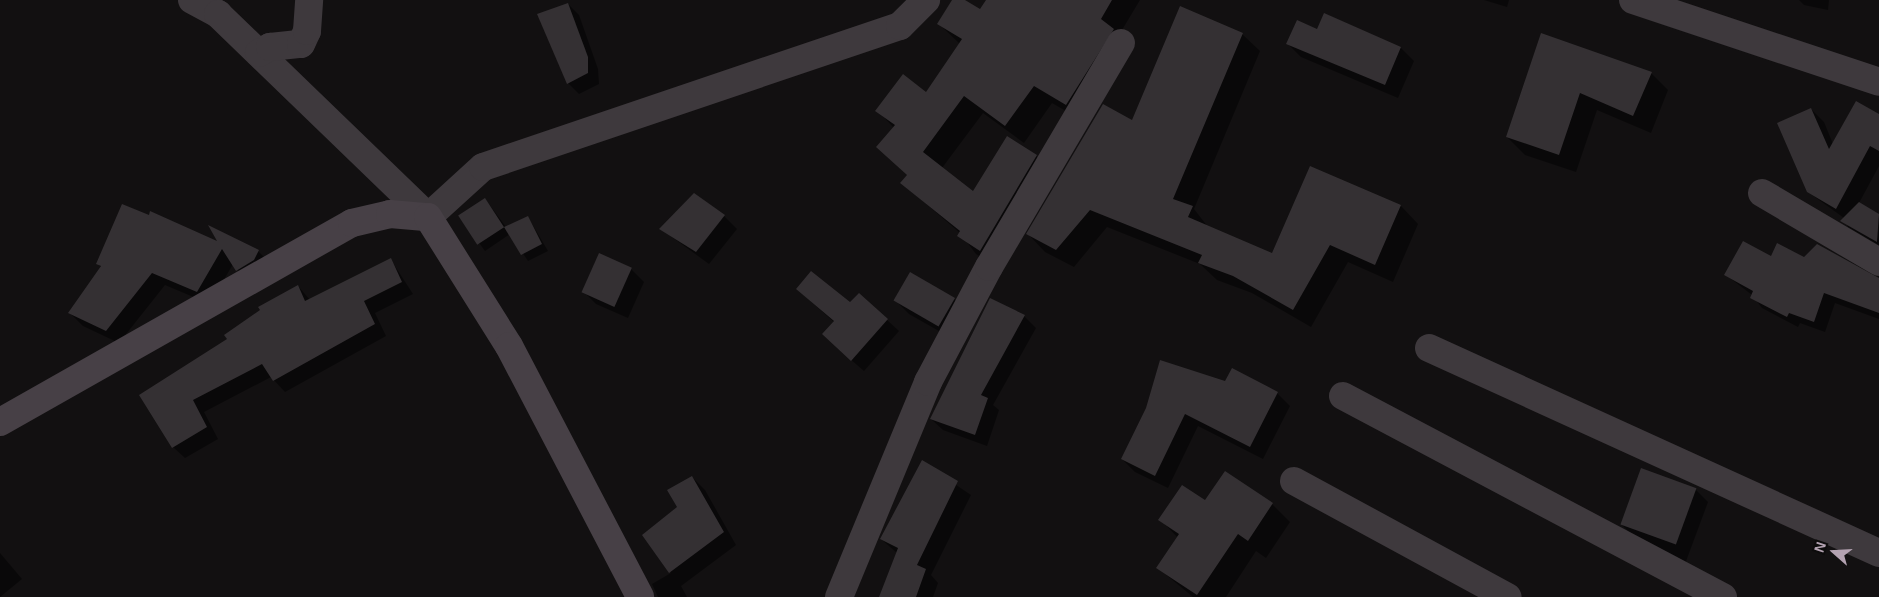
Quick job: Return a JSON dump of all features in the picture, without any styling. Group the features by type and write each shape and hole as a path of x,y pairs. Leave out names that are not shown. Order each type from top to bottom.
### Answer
{"street":[{"path":"192,0 218,14 428,217 510,346 640,597"},
{"path":"259,53 270,46 301,44 307,30 309,0"},
{"path":"0,422 352,223 390,214 428,217 483,167 900,26 926,0"},
{"path":"1633,0 1879,82"},
{"path":"839,597 928,382 989,267 1121,43"},
{"path":"1762,192 1879,262"},
{"path":"1429,348 1879,553"},
{"path":"1343,396 1724,597"},
{"path":"1294,481 1508,597"}],"building":[{"path":"952,0 965,0 980,9 986,0 1112,0 1101,19 1114,29 1066,105 1034,86 1005,126 964,96 923,152 973,191 1007,136 1037,155 980,251 957,236 960,231 900,183 907,175 876,147 895,125 875,111 903,74 926,92 962,39 937,24"},
{"path":"568,3 588,57 588,73 567,84 537,14"},
{"path":"1180,6 1243,33 1173,199 1193,206 1188,217 1272,253 1310,166 1401,205 1375,265 1330,245 1293,310 1233,276 1198,263 1202,255 1090,210 1056,250 1026,234 1103,104 1132,120"},
{"path":"1324,13 1401,47 1385,85 1286,44 1297,20 1317,29"},
{"path":"1541,33 1652,72 1633,116 1580,93 1559,155 1506,137"},
{"path":"1856,101 1879,114 1879,151 1870,146 1836,209 1807,192 1777,123 1811,108 1829,149"},
{"path":"694,193 725,215 696,252 659,229"},
{"path":"485,198 504,227 477,245 458,215"},
{"path":"1859,202 1879,214 1877,242 1840,221"},
{"path":"122,204 149,215 150,211 217,241 208,225 259,250 254,260 236,271 222,249 197,292 152,273 106,331 68,313 101,266 96,264"},
{"path":"528,216 542,244 521,255 504,227"},
{"path":"1743,241 1771,256 1777,243 1804,257 1817,244 1879,278 1879,313 1824,293 1814,322 1789,313 1787,317 1750,298 1753,291 1724,275"},
{"path":"599,253 632,268 614,307 582,292"},
{"path":"391,258 402,282 364,301 375,324 273,381 262,364 193,400 207,427 172,448 139,395 227,339 224,335 260,310 258,307 298,285 305,301"},
{"path":"811,271 850,302 859,293 888,319 851,361 822,334 834,321 796,289"},
{"path":"910,272 955,298 939,327 894,301"},
{"path":"990,298 1025,315 981,395 988,398 975,435 930,419"},
{"path":"1160,360 1225,381 1232,368 1278,392 1250,447 1185,414 1155,476 1121,459 1146,408"},
{"path":"922,460 958,481 917,565 926,569 916,597 879,597 898,548 880,539"},
{"path":"1641,468 1696,488 1676,545 1620,524"},
{"path":"1225,471 1273,503 1248,541 1238,534 1197,595 1156,568 1179,534 1158,520 1182,485 1205,500"},
{"path":"692,476 724,532 669,573 642,535 677,507 667,490"}]}
